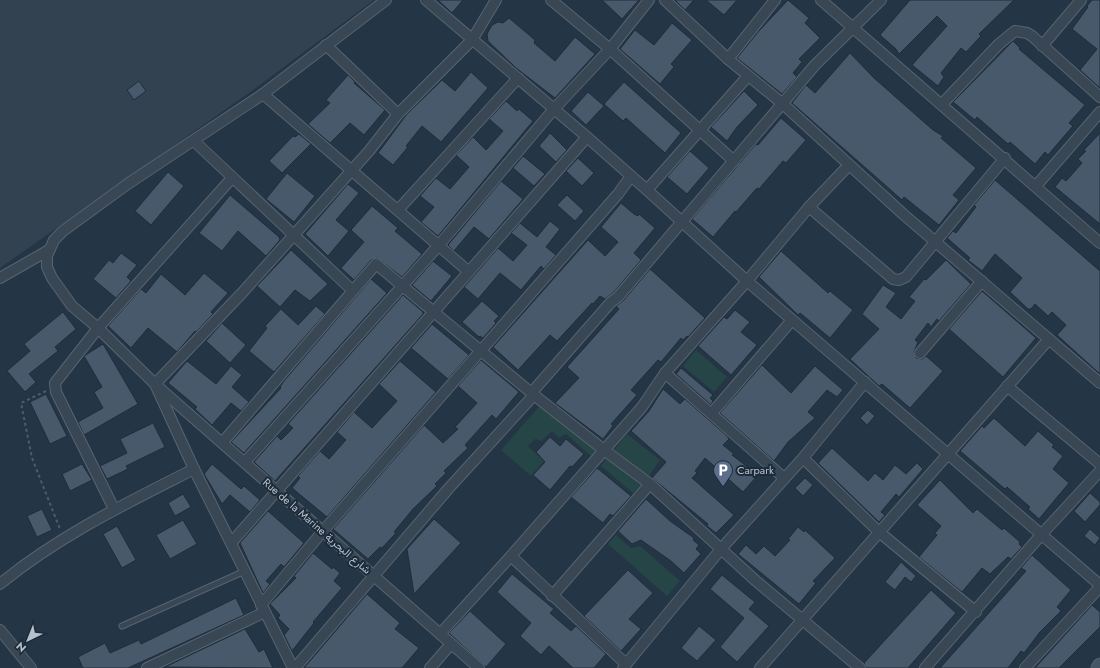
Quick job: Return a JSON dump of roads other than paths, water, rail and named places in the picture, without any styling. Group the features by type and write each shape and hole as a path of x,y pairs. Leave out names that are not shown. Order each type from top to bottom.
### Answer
{"street":[{"path":"0,278 49,250 54,240 63,231 129,183 263,94 326,44 386,0"},
{"path":"426,0 587,137 747,281 1100,586 1025,668"},
{"path":"496,0 472,40 398,114 293,236 228,308 155,384 194,469 294,668 449,488 534,395 533,391 611,302 618,297 815,65 881,0"},
{"path":"551,0 610,49 734,161"},
{"path":"246,462 439,245 554,109 610,49 649,0"},
{"path":"665,0 728,59 783,104 934,241 1100,383"},
{"path":"728,59 775,0"},
{"path":"821,0 1005,158 1100,243"},
{"path":"1042,46 1081,0"},
{"path":"942,104 999,44 1015,30 1027,33 1100,97"},
{"path":"326,44 398,114"},
{"path":"647,190 748,76"},
{"path":"398,210 518,78"},
{"path":"263,94 350,171 398,210 468,271"},
{"path":"1036,186 1100,112"},
{"path":"232,542 587,137"},
{"path":"194,141 352,290"},
{"path":"809,207 893,279 899,280 906,277 934,241 1005,158"},
{"path":"440,634 642,407 665,373 747,281 809,207 849,164"},
{"path":"147,668 263,608 323,531 618,194 631,176"},
{"path":"114,509 55,388 57,380 98,328 232,178"},
{"name":"Rue de la Marine شارع البحرية","path":"49,250 47,267 52,278 72,306 98,328 155,384 246,462 479,668"},
{"path":"222,443 352,290 376,264 534,395 650,484 756,581 860,668"},
{"path":"920,353 982,281"},
{"path":"712,413 792,320"},
{"path":"760,668 1049,339"},
{"path":"665,373 784,478"},
{"path":"511,556 624,666 721,549 803,458 865,382"},
{"path":"1007,386 1100,464"},
{"path":"803,458 879,532 976,612"},
{"path":"0,584 19,569 64,539 114,509 194,469"},
{"path":"925,668 976,612 1041,535 1100,471"},
{"path":"552,596 650,484"},
{"path":"0,630 31,668"},
{"path":"430,668 452,644"}],"lane":[{"path":"122,626 245,571"}],"place":[{"name":"Carpark","path":"723,487"}]}
